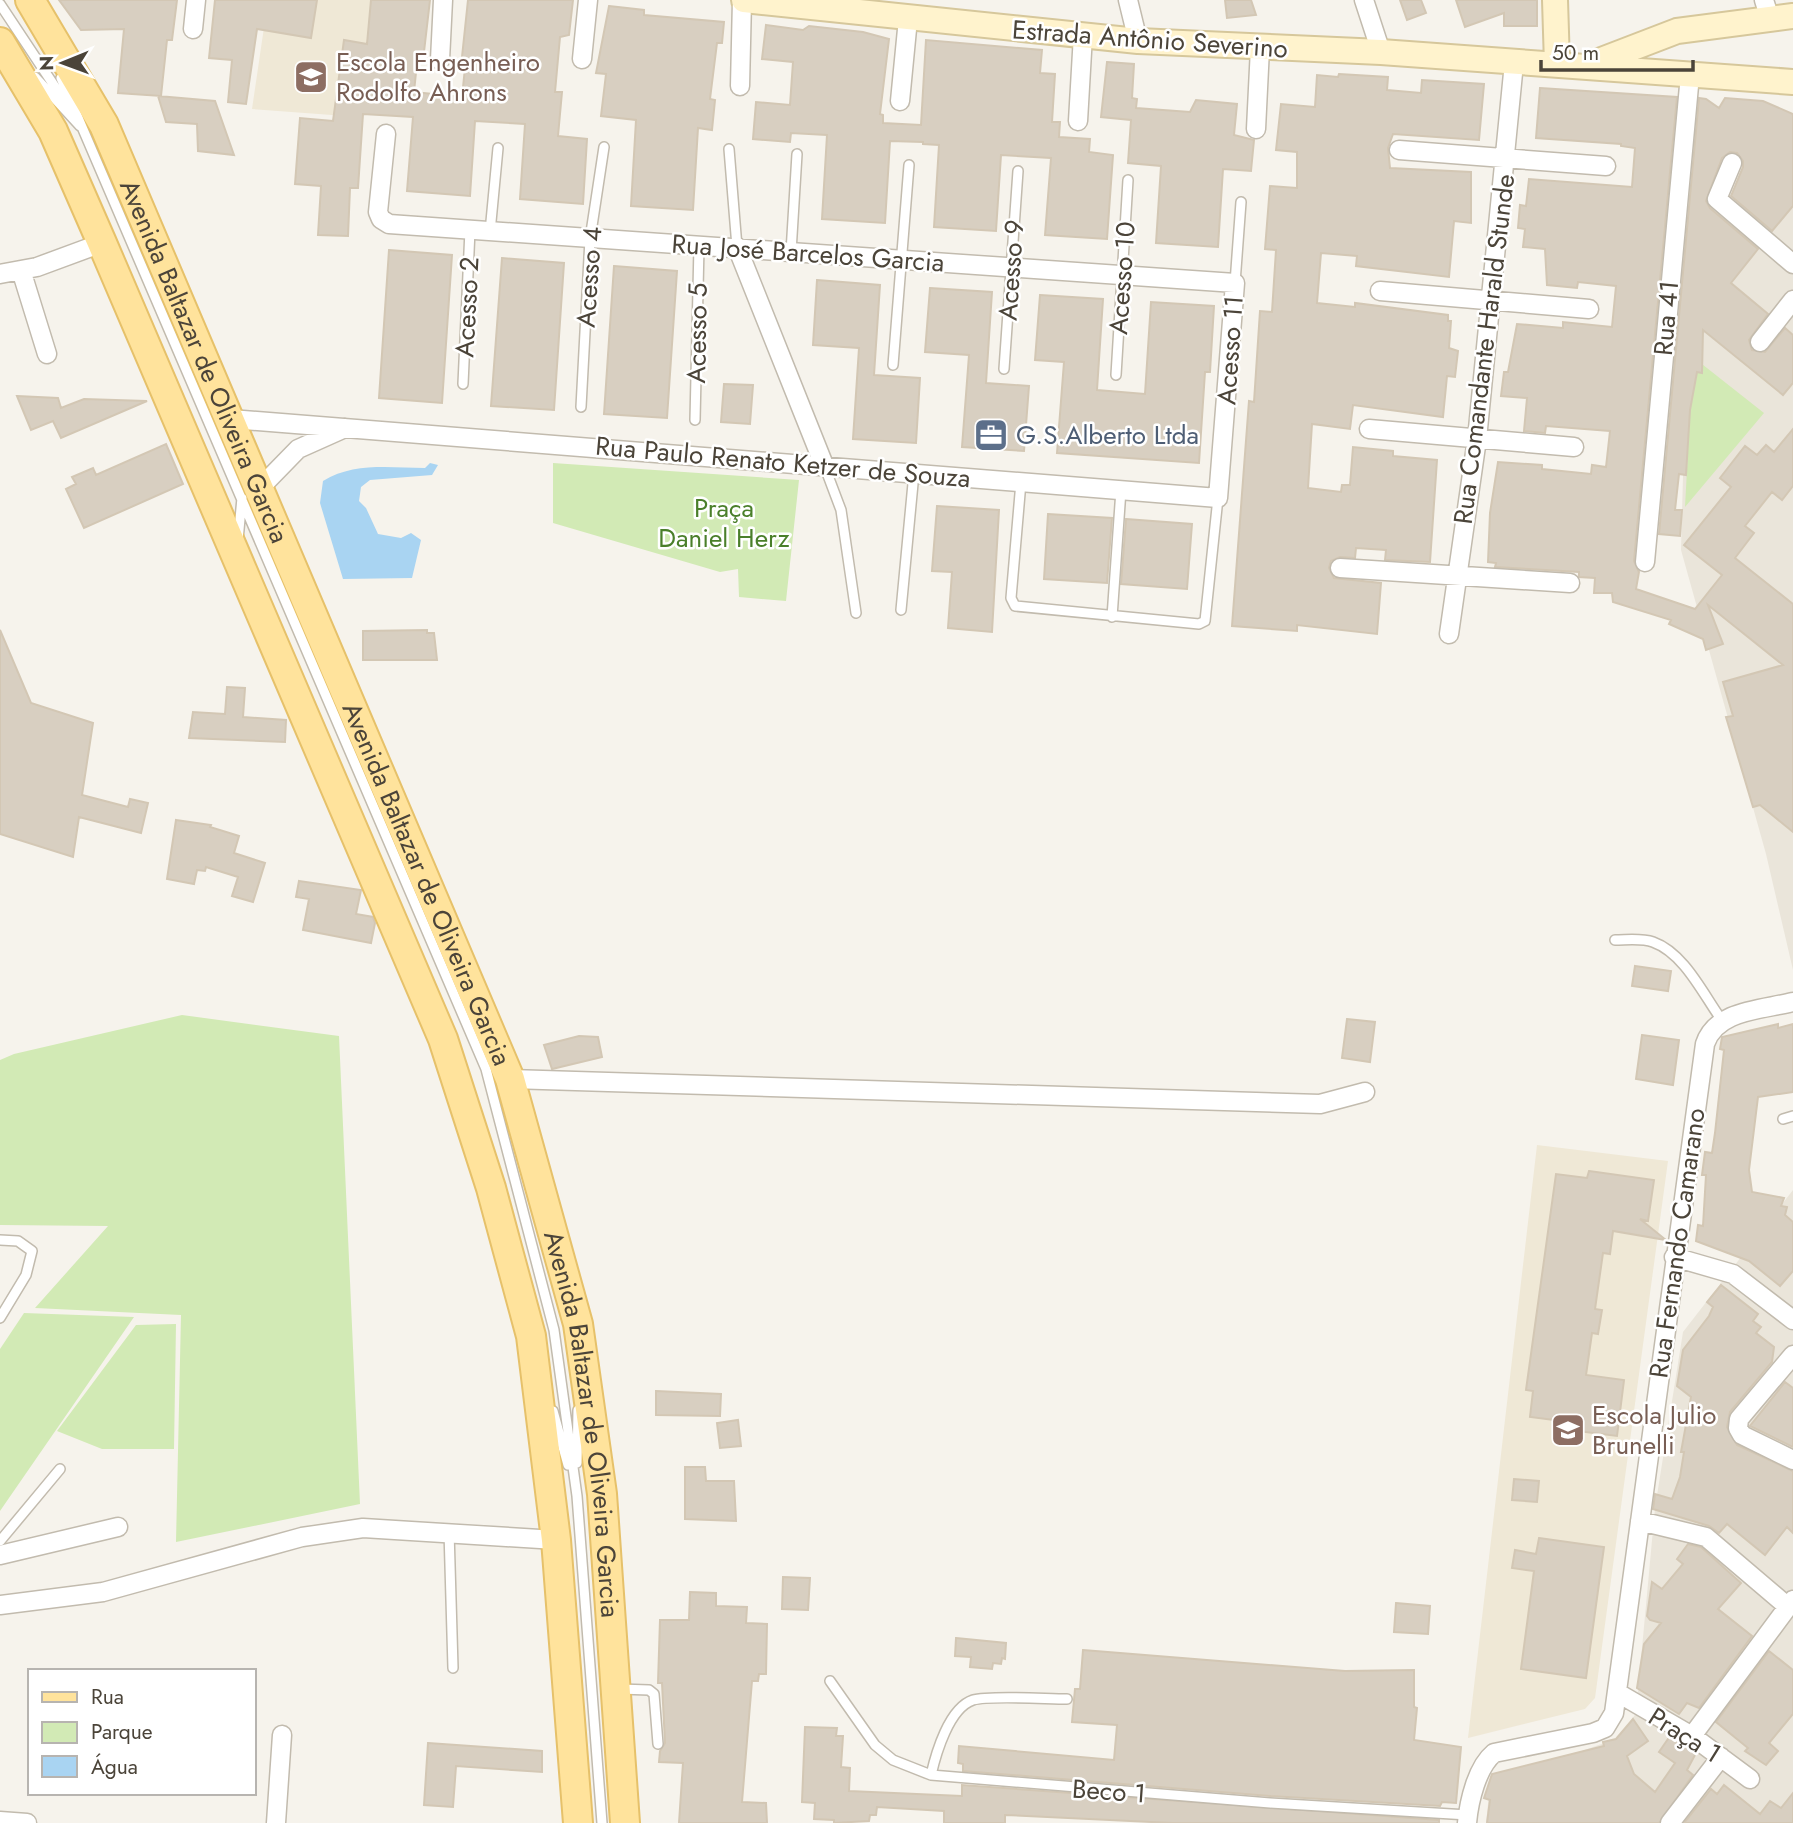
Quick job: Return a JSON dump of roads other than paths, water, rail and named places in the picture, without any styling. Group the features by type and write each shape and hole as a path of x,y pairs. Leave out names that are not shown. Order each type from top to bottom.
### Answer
{"main road":[{"name":"Avenida Baltazar de Oliveira Garcia","path":"28,0 104,125 231,419 251,492 280,535 510,1079 578,1324 602,1494 625,1823"},
{"name":"Estrada Antônio Severino","path":"743,0 1138,41 1381,52 1793,82"},
{"path":"1555,0 1557,64"},
{"path":"1586,66 1677,31 1776,12"},
{"name":"Avenida Baltazar de Oliveira Garcia","path":"0,41 53,131 443,1039 491,1188 531,1336 556,1540 578,1823"}],"street":[{"path":"193,29 196,0"},
{"path":"440,60 443,0"},
{"path":"582,60 588,0"},
{"name":"Estrada Antônio Severino","path":"740,86 743,0"},
{"path":"1128,0 1138,41"},
{"path":"1364,0 1381,52"},
{"path":"900,101 908,19"},
{"path":"1078,121 1083,35"},
{"path":"1256,129 1260,48"},
{"name":"Rua Comandante Harald Stunde","path":"1449,635 1477,439 1514,63"},
{"name":"Rua 41","path":"1645,562 1690,75"},
{"name":"Rua José Barcelos Garcia","path":"386,134 378,212 389,224 1235,283"},
{"path":"1399,150 1606,166"},
{"path":"1732,163 1717,199 1793,264"},
{"path":"47,354 7,269 102,243"},
{"path":"737,247 824,466"},
{"name":"Acesso 11","path":"1218,498 1235,283"},
{"path":"1380,291 1589,309"},
{"path":"1760,342 1793,300"},
{"name":"Rua Paulo Renato Ketzer de Souza","path":"231,419 1218,498"},
{"name":"Rua Paulo Renato Ketzer de Souza","path":"251,492 298,449 348,427"},
{"path":"1369,429 1574,447"},
{"path":"1339,568 1570,583"},
{"path":"1721,1019 1793,1002"},
{"name":"Rua Fernando Camarano","path":"1467,1819 1486,1760 1494,1753 1593,1733 1605,1728 1614,1713 1705,1044 1710,1030 1721,1019"},
{"path":"510,1079 1320,1104 1365,1092"},
{"path":"1674,1257 1733,1274 1793,1320"},
{"path":"1793,1355 1739,1419 1738,1427 1742,1434 1793,1460"},
{"path":"1640,1521 1706,1537 1790,1603 1692,1736"},
{"path":"0,1555 118,1527"},
{"path":"0,1605 103,1592 302,1537 363,1528 449,1531 556,1540"},
{"name":"Praça 1","path":"1618,1693 1692,1736 1750,1779"},
{"path":"276,1823 282,1735"},
{"path":"1670,1823 1721,1757"},
{"path":"0,1821 27,1823"}],"lane":[{"path":"28,0 53,60"},
{"path":"0,4 86,133"},
{"path":"0,41 86,133"},
{"path":"59,72 251,492 486,1069 554,1329 577,1496 601,1823"},
{"name":"Acesso 4","path":"581,407 590,239 604,146"},
{"name":"Acesso 2","path":"490,232 498,148"},
{"path":"729,149 737,247"},
{"path":"791,252 797,154"},
{"path":"893,365 909,165"},
{"name":"Acesso 9","path":"1004,369 1017,170"},
{"name":"Acesso 10","path":"1115,375 1128,180"},
{"name":"Acesso 11","path":"1235,283 1241,202"},
{"name":"Acesso 2","path":"463,384 470,230"},
{"name":"Acesso 5","path":"695,420 699,246"},
{"path":"824,466 841,510 856,613"},
{"path":"901,610 914,473"},
{"path":"1021,482 1012,598 1015,606 1112,617 1199,624 1205,621 1218,498"},
{"path":"1112,617 1121,490"},
{"path":"237,561 251,492"},
{"path":"1615,940 1651,941 1667,949 1684,966 1721,1019"},
{"path":"0,1240 18,1241 32,1251 26,1275 0,1318"},
{"path":"577,1496 578,1324"},
{"path":"531,1336 577,1496"},
{"path":"0,1541 60,1469"},
{"path":"449,1531 453,1668"},
{"name":"Beco 1","path":"830,1681 875,1745 893,1760 932,1775 1467,1819"},
{"path":"615,1689 649,1690 654,1694 658,1744"},
{"path":"932,1775 951,1722 960,1709 974,1700 1067,1699"}],"water":[{"path":"430,463 438,465 432,475 370,480 361,487 359,501 366,508 378,534 401,538 411,533 421,540 412,578 343,579 320,503 323,481 347,471 386,467 425,468"}],"place":[{"name":"Escola Engenheiro Rodolfo Ahrons","path":"311,77"},
{"name":"G.S.Alberto Ltda","path":"991,435"},
{"name":"Escola Julio Brunelli","path":"1568,1430"}],"park label":[{"name":"Praça Daniel Herz","path":"724,523"}]}
